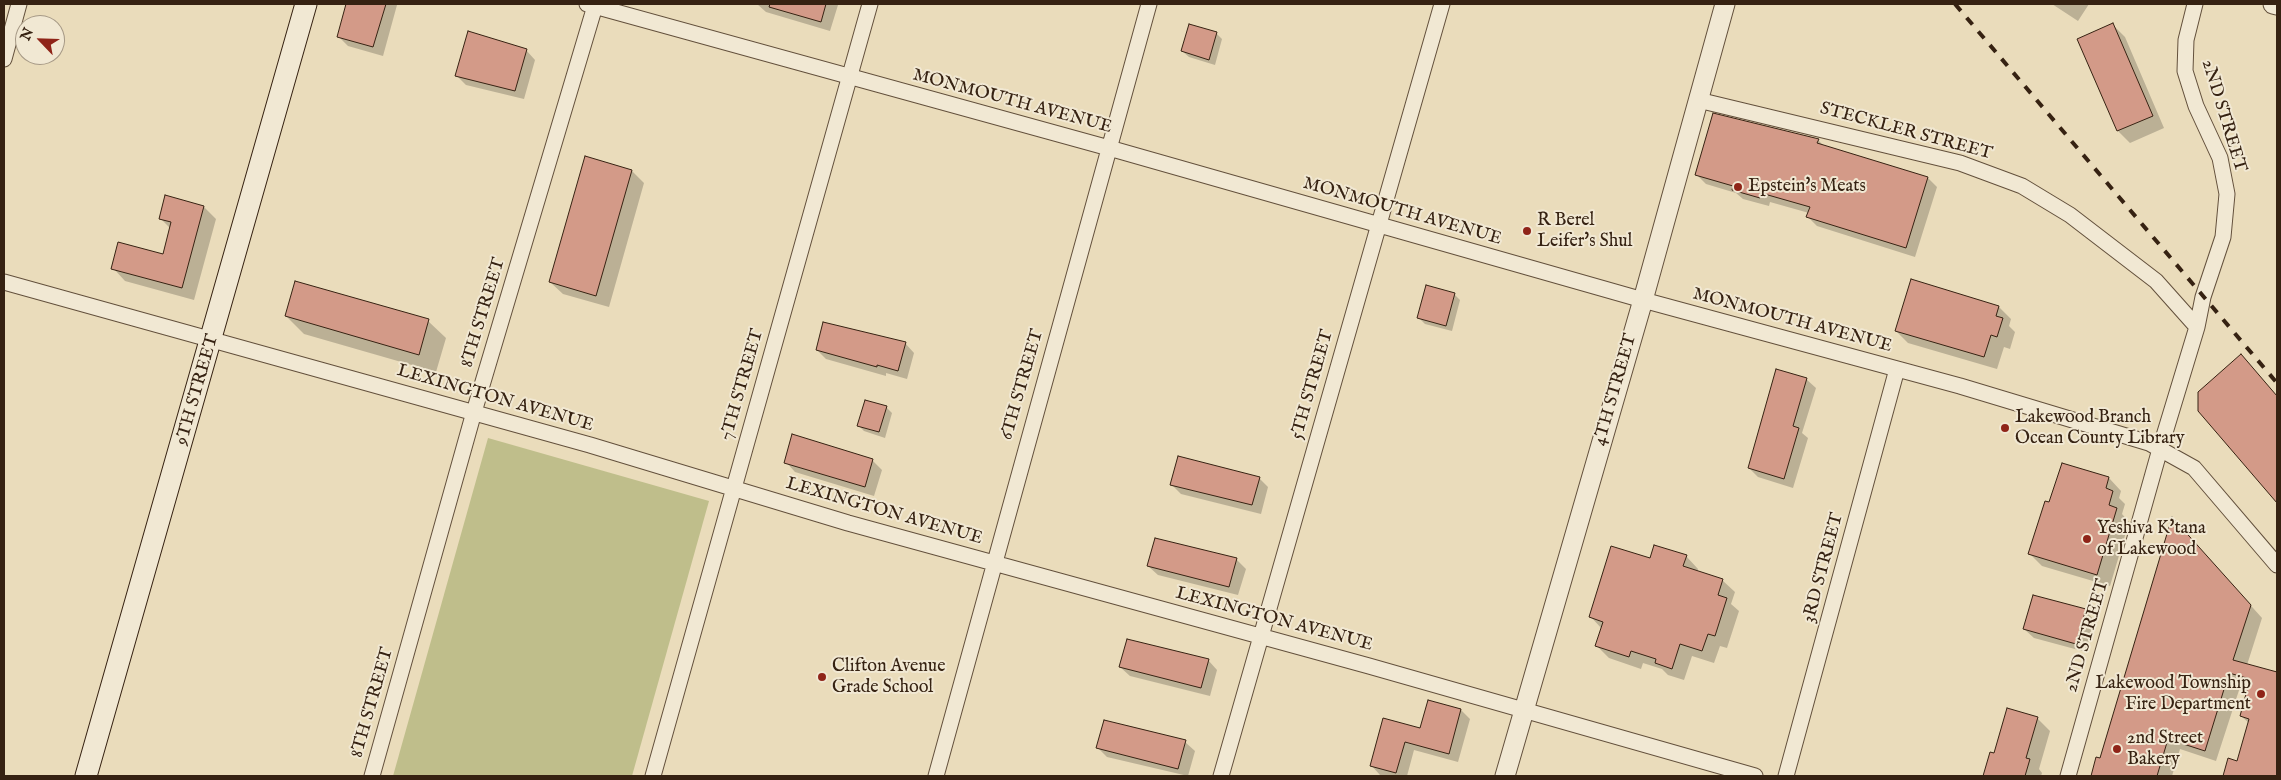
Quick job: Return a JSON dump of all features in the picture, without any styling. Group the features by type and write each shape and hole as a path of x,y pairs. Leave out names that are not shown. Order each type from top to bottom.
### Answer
{"main road":[{"name":"9TH STREET","path":"86,776 213,340 306,4"}],"street":[{"path":"4,59 19,4"},
{"name":"7TH STREET","path":"653,776 870,4"},
{"name":"6TH STREET","path":"936,776 993,563 1150,4"},
{"name":"5TH STREET","path":"1220,776 1442,4"},
{"name":"4TH STREET","path":"1505,776 1643,300 1725,4"},
{"name":"2ND STREET","path":"2195,4 2186,40 2185,71 2196,106 2220,158 2227,194 2223,237 2203,297 2197,327"},
{"path":"2273,4 2277,5"},
{"name":"MONMOUTH AVENUE","path":"592,5 1109,148 1643,300 1898,369 2130,438 2160,449 2194,468 2277,565"},
{"name":"8TH STREET","path":"372,776 474,412 592,5"},
{"name":"STECKLER STREET","path":"1698,100 1960,162 2022,186 2070,215 2156,281 2197,327"},
{"name":"LEXINGTON AVENUE","path":"4,282 474,412 848,523 1260,636 1755,776"},
{"path":"2160,449 2197,327"},
{"name":"3RD STREET","path":"1786,776 1898,369"},
{"name":"2ND STREET","path":"2068,776 2160,449"}],"shaded area":[{"path":"488,438 709,501 632,776 393,776"}],"building":[{"path":"346,4 386,4 373,47 337,37"},
{"path":"770,4 826,4 821,22 769,7"},
{"path":"2113,23 2153,116 2117,131 2077,39"},
{"path":"1189,24 1217,32 1209,60 1181,51"},
{"path":"468,31 527,49 515,91 455,76"},
{"path":"1713,113 1819,139 1817,143 1928,177 1906,248 1806,217 1810,207 1761,193 1760,198 1732,190 1733,186 1695,175"},
{"path":"585,156 632,170 596,296 549,282"},
{"path":"165,195 204,206 182,288 111,269 118,242 163,254 171,222 159,219"},
{"path":"1911,279 1999,306 1996,316 2003,318 1997,337 1991,335 1984,357 1895,331"},
{"path":"295,281 429,319 419,355 285,316"},
{"path":"1426,285 1455,293 1446,326 1417,318"},
{"path":"823,322 906,342 898,371 816,350"},
{"path":"2241,354 2277,396 2277,503 2198,411 2198,392"},
{"path":"1776,369 1807,378 1793,426 1799,428 1784,479 1748,468"},
{"path":"865,400 887,406 879,432 857,426"},
{"path":"792,434 873,459 865,487 784,463"},
{"path":"1178,456 1260,477 1252,505 1170,485"},
{"path":"2062,463 2109,477 2106,488 2113,491 2109,505 2117,508 2097,575 2028,554 2045,501 2049,502"},
{"path":"2172,517 2251,605 2233,660 2277,672 2277,776 2223,776 2228,758 2237,761 2249,719 2240,716 2250,679 2229,673 2205,751 2168,739 2157,776 2091,776 2096,757 2100,758"},
{"path":"1155,538 1237,558 1229,587 1147,566"},
{"path":"1654,545 1687,555 1683,566 1723,579 1718,595 1727,598 1715,636 1708,634 1702,651 1680,644 1672,669 1655,663 1656,659 1631,651 1629,657 1595,646 1603,622 1589,617 1611,546 1650,558"},
{"path":"2033,595 2086,609 2076,644 2023,629"},
{"path":"1127,639 1209,659 1201,688 1119,667"},
{"path":"1428,700 1461,709 1449,754 1405,742 1396,773 1370,766 1383,718 1420,728"},
{"path":"2007,708 2038,717 2026,758 2030,759 2025,776 1983,776 1990,752 1994,753"},
{"path":"1104,720 1186,740 1178,769 1096,748"}],"railway":[{"path":"1955,4 2277,383"}],"place":[{"name":"Epstein's Meats","path":"1738,187"},
{"name":"R Berel Leifer's Shul","path":"1527,231"},
{"name":"Lakewood Branch Ocean County Library","path":"2005,428"},
{"name":"Yeshiva K'tana of Lakewood","path":"2087,539"},
{"name":"Clifton Avenue Grade School","path":"822,677"},
{"name":"Lakewood Township Fire Department","path":"2261,694"},
{"name":"2nd Street Bakery","path":"2117,749"}]}
